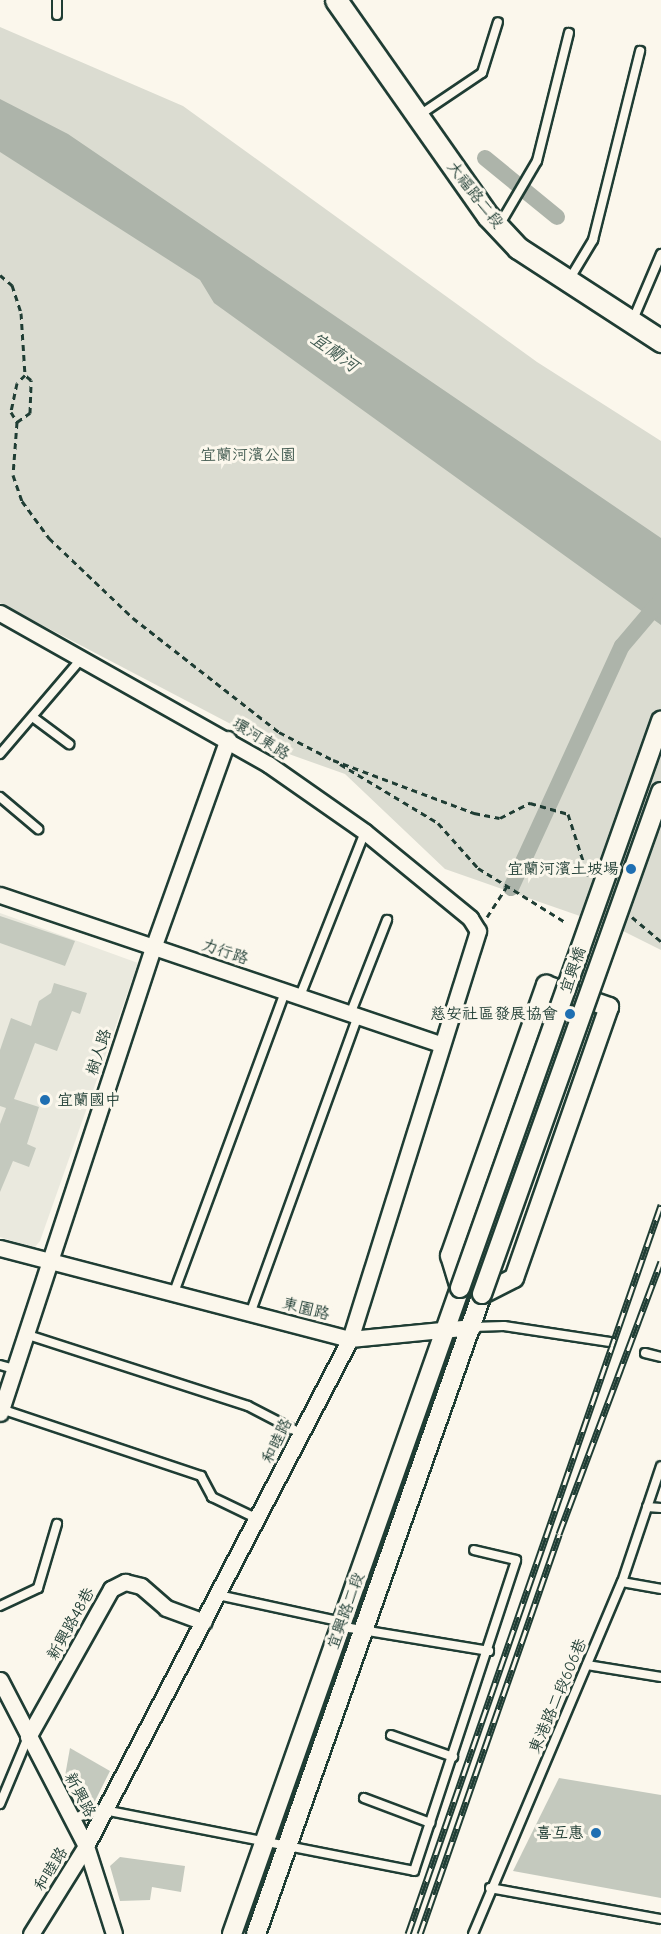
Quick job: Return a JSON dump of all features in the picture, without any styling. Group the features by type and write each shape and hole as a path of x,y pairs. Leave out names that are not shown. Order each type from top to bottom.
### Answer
{"main road":[{"name":"大福路二段","path":"336,0 416,117 498,227 518,248 661,341"}],"street":[{"name":"環河東路","path":"0,613 228,739 365,832 470,918 478,931"},
{"name":"宜興橋","path":"460,1288 661,721"},
{"name":"樹人路","path":"1,1411 7,1367 24,1334 153,948 228,739"},
{"name":"宜興橋","path":"482,1294 661,792"},
{"name":"力行路","path":"0,895 153,948 355,1013 440,1044"},
{"name":"和睦路","path":"31,1934 86,1846 259,1519 300,1433 350,1339 440,1044 478,931"},
{"path":"460,1288 450,1256 546,985 609,1007 514,1278 482,1294"},
{"path":"535,1016 598,1038"},
{"name":"東園路","path":"0,1248 173,1295 350,1339 472,1327"},
{"name":"宜興路二段","path":"256,1934 288,1848 353,1626 445,1329 460,1288"},
{"name":"宜興路二段","path":"232,1934 263,1843 353,1626 472,1327 482,1294"},
{"name":"新興路48巷","path":"28,1737 105,1605 111,1589 125,1582 141,1586 166,1608 204,1622"},
{"name":"新興路","path":"0,1680 86,1846 114,1934"}],"lane":[{"path":"57,0 57,15"},
{"path":"416,117 482,72 498,22"},
{"path":"498,227 537,161 569,33"},
{"path":"568,282 593,240 640,51"},
{"path":"632,321 661,254"},
{"path":"0,754 34,718 82,658"},
{"path":"34,718 69,744"},
{"path":"0,797 38,829"},
{"path":"173,1295 293,993 365,832"},
{"path":"250,1314 387,920"},
{"name":"東園路","path":"472,1327 524,1328 610,1342"},
{"path":"24,1334 248,1406 300,1433"},
{"path":"645,1353 661,1357"},
{"path":"1,1411 201,1476 212,1497 259,1519"},
{"name":"東港路二段606巷","path":"472,1934 622,1582 661,1466"},
{"path":"647,1507 661,1508"},
{"path":"0,1606 38,1588 57,1524"},
{"path":"72,1818 104,1810 414,1871 489,1651 516,1560 474,1550"},
{"path":"622,1582 661,1589"},
{"path":"218,1596 353,1626 489,1651"},
{"path":"587,1665 661,1677"},
{"path":"391,1735 453,1757"},
{"path":"0,1804 28,1737"},
{"path":"364,1798 430,1823"},
{"path":"490,1888 661,1919"}],"path":[{"path":"0,275 12,285 21,313 25,375 31,380 30,413 17,422"},
{"path":"25,375 17,383 11,412 17,422 13,475 22,501 49,538 133,618 279,732 333,759 438,823 478,868 565,922"},
{"path":"333,759 474,813 500,818 530,803 568,814 586,875 595,883"},
{"path":"478,931 507,886"},
{"path":"627,913 661,941"}],"shaded area":[{"name":"宜蘭國中","path":"0,913 138,963 40,1241 34,1248 0,1237"}],"green space":[{"name":"宜蘭河濱公園","path":"0,27 183,106 537,362 661,441 661,950 623,931 445,869 345,774 286,753 0,603"}],"water":[{"name":"宜蘭河","path":"0,99 68,134 661,538 661,625 214,303 200,280 0,152"}],"building":[{"path":"0,916 75,941 65,966 0,943"},
{"path":"54,983 87,993 80,1014 72,1011 57,1051 35,1043 14,1099 39,1107 27,1144 36,1148 29,1167 13,1161 0,1192 0,1124 6,1108 0,1106 0,1050 11,1018 31,1026 39,1001 51,993"},
{"path":"70,1748 110,1771 94,1803 80,1805 65,1776"},
{"name":"喜互惠","path":"559,1778 661,1795 661,1898 513,1871"},
{"path":"120,1857 185,1866 181,1892 152,1887 150,1900 120,1901 110,1866"}],"waterway":[{"path":"485,158 557,217"},
{"path":"511,888 622,646 661,600"}],"railway":[{"path":"408,1934 661,1205"},
{"path":"420,1934 559,1534 661,1261"}],"place":[{"name":"宜蘭河濱土坡場","path":"631,869"},
{"name":"慈安社區發展協會","path":"570,1014"},
{"name":"宜蘭國中","path":"45,1100"},
{"name":"喜互惠","path":"596,1833"}]}
